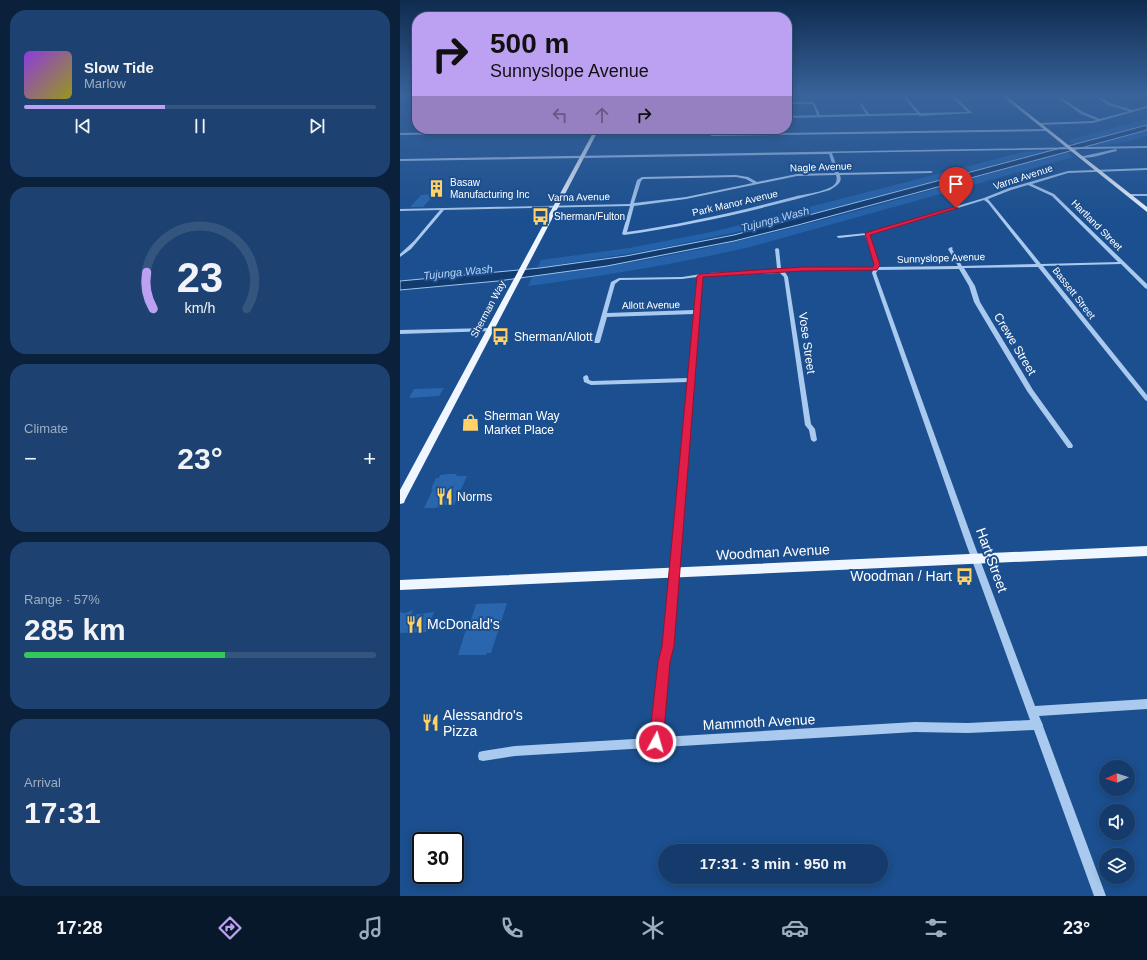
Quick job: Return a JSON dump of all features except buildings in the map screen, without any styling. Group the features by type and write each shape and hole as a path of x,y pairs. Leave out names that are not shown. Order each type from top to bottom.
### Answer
{"main road":[{"name":"Sherman Way","path":"400,500 592,137"},
{"path":"1055,137 1147,210"},
{"name":"Woodman Avenue","path":"400,585 1147,551"}],"street":[{"path":"1081,157 1095,156 1120,147"},
{"path":"400,160 1147,147"},
{"path":"830,153 838,174"},
{"path":"1097,170 1147,169"},
{"name":"Varna Avenue","path":"839,237 867,234 985,199 1068,172 1097,170"},
{"name":"Nagle Avenue","path":"756,183 791,175 931,172"},
{"name":"Park Manor Avenue","path":"632,205 624,234 732,213 829,189 839,181 838,174"},
{"path":"632,205 639,180 642,178 729,175 747,178 756,183"},
{"name":"Varna Avenue","path":"400,210 632,205 686,198 756,183"},
{"name":"Hartland Street","path":"1029,184 1053,195 1147,287"},
{"path":"1129,195 1147,195"},
{"name":"Bassett Street","path":"985,199 1040,265 1147,400"},
{"path":"400,256 406,253 411,245 443,209"},
{"name":"Hart Street","path":"867,234 877,265 874,269 874,273 976,558 1100,896"},
{"name":"Crewe Street","path":"951,248 950,249 972,286 977,302 1030,391 1070,446"},
{"name":"Vose Street","path":"777,249 778,268 786,277 808,425 812,430 814,440"},
{"name":"Sunnyslope Avenue","path":"605,315 609,295 615,280 782,272 802,269 874,269 1123,263"},
{"path":"656,742 664,662 668,646 700,276"},
{"name":"Allott Avenue","path":"605,315 697,312"},
{"path":"597,342 605,315"},
{"path":"400,332 490,330"},
{"path":"587,380 691,380"},
{"path":"1033,711 1147,704"},
{"name":"Mammoth Avenue","path":"483,756 515,751 915,727 968,728 1038,725"}],"shaded area":[{"path":"1080,137 1144,137 1118,143 1095,146 1075,144 1068,140"},
{"path":"1103,137 1122,137 734,241 607,266 498,281 400,290 400,281 540,268 626,256 734,235"},
{"path":"1046,151 770,225 652,250 537,268 541,260 629,248 716,231 1023,152"},
{"path":"1067,152 1073,157 750,247 640,269 528,286 532,277 635,262 737,241 861,210"}],"place":[{"name":"Basaw Manufacturing Inc","path":"437,188"},
{"name":"Sherman/Fulton","path":"541,216"},
{"name":"Sherman/Allott","path":"501,337"},
{"name":"Sherman Way Market Place","path":"471,423"},
{"name":"Norms","path":"444,497"},
{"name":"Woodman / Hart","path":"965,576"},
{"name":"McDonald's","path":"414,624"},
{"name":"Alessandro's Pizza","path":"430,723"}],"route":[{"path":"656,742 664,662 668,646 681,478 700,276 802,269 874,269 877,265 867,234 956,208"}],"water label":[{"name":"Tujunga Wash","path":"775,219"},
{"name":"Tujunga Wash","path":"458,272"}]}
